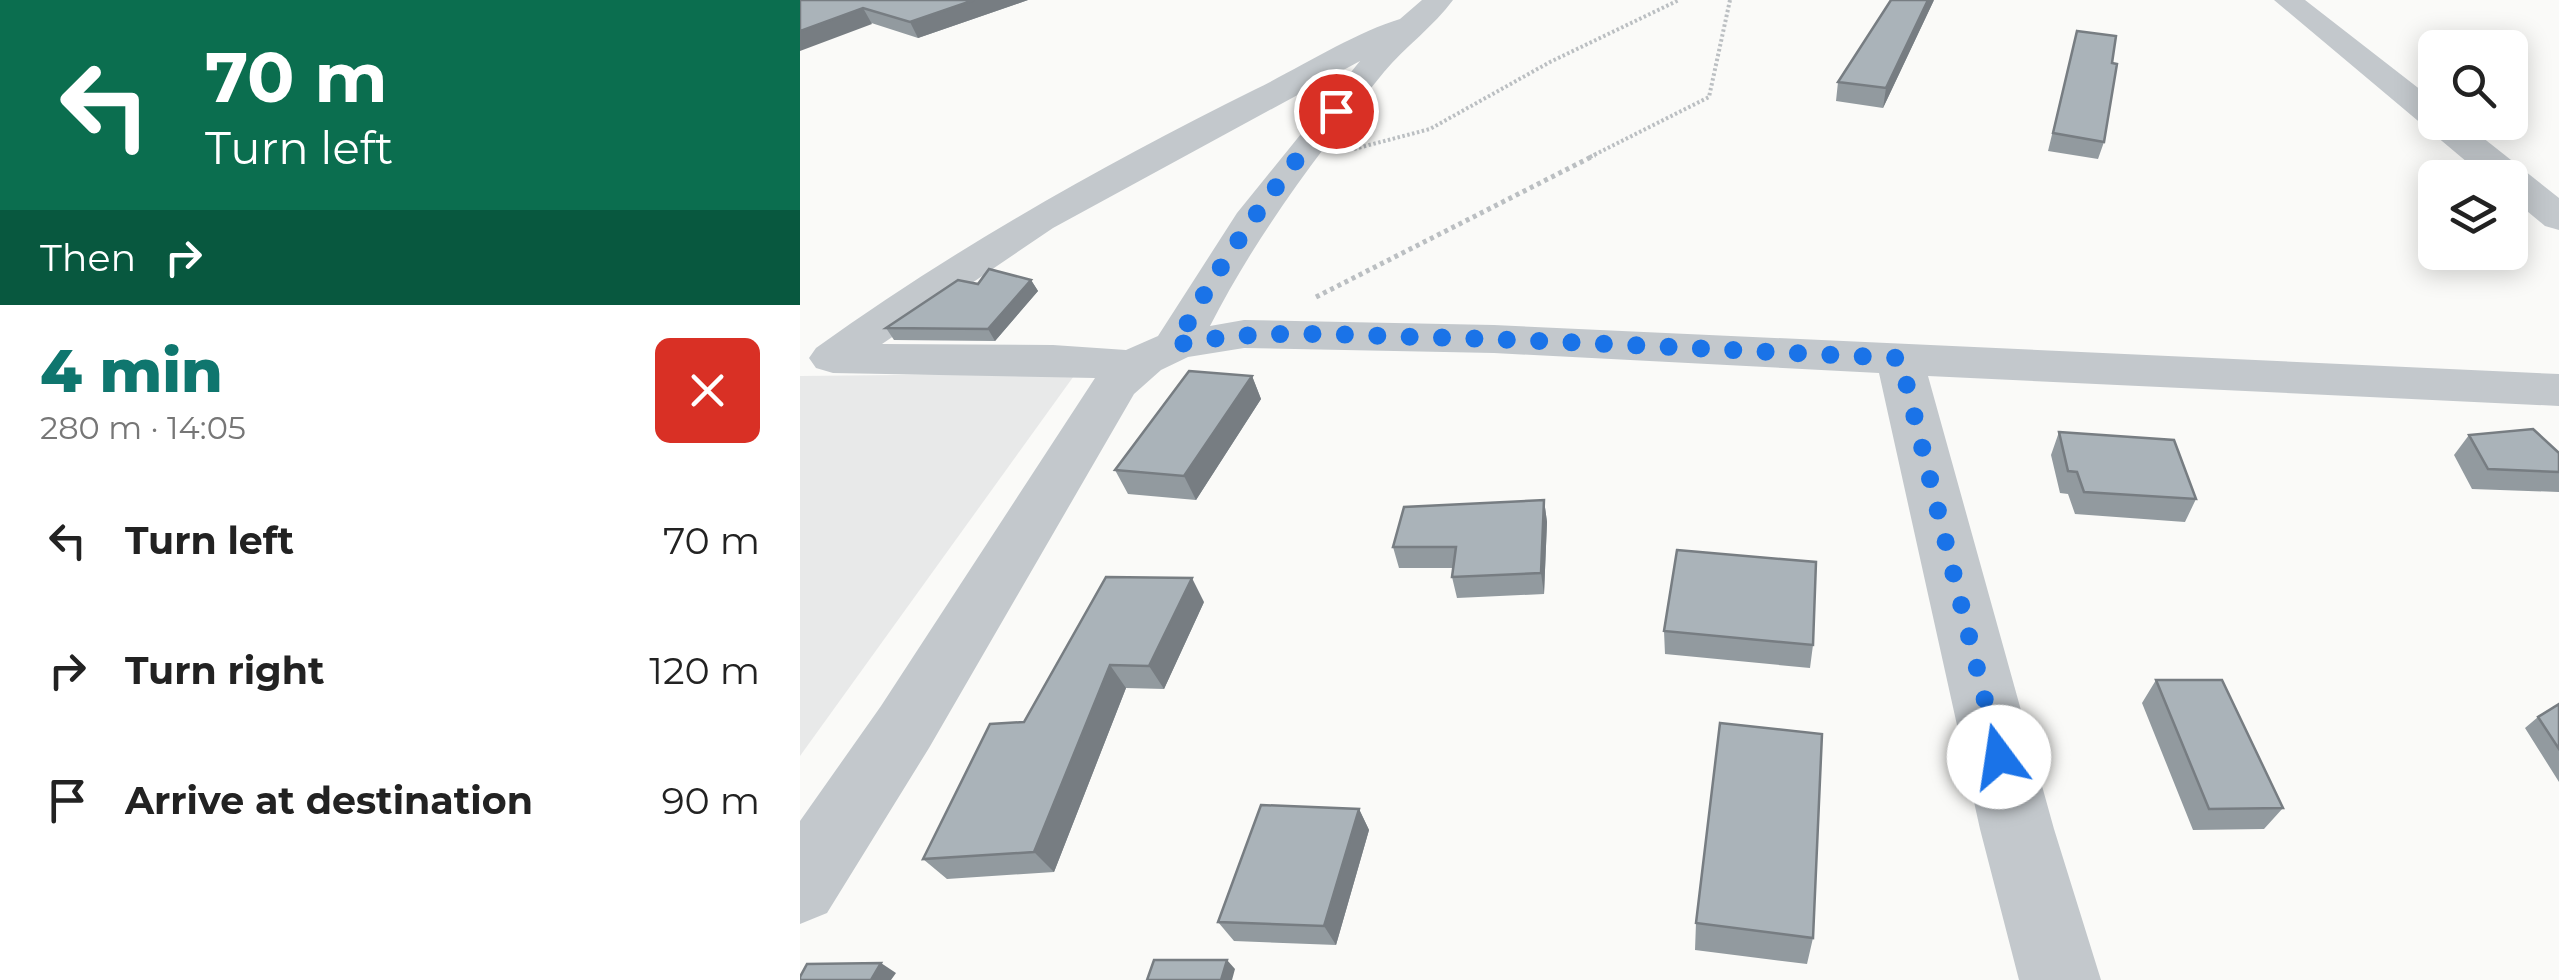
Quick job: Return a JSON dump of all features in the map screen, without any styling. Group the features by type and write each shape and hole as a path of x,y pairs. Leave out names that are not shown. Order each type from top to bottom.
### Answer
{"street":[{"path":"1439,0 1404,27 965,262 833,358 1053,360 1156,356 1244,334 1494,339 2397,386 2559,390"},
{"path":"2288,0 2418,104"},
{"path":"800,886 905,727 1115,385 1156,356 1290,167 1404,27"},
{"path":"2463,140 2488,160"},
{"path":"2528,193 2559,218"},
{"path":"1900,358 2017,829 2060,980"}],"path":[{"path":"1290,167 1430,129 1550,62 1678,0"},
{"path":"1244,334 1708,97 1730,0"}],"shaded area":[{"path":"1076,373 800,756 800,376"}],"building":[{"path":"800,0 974,0 910,22 863,8 800,31"},
{"path":"1891,0 1928,0 1886,88 1838,82"},
{"path":"2077,31 2116,36 2112,63 2117,64 2104,142 2053,133"},
{"path":"989,269 1031,280 988,329 886,328 958,280 978,284"},
{"path":"1189,371 1252,376 1184,476 1115,470"},
{"path":"2533,429 2559,453 2559,472 2488,469 2469,435"},
{"path":"2059,432 2174,440 2196,499 2084,492 2077,472 2068,471"},
{"path":"1544,500 1541,573 1452,577 1456,547 1393,547 1404,507"},
{"path":"1677,550 1816,562 1813,645 1664,631"},
{"path":"1106,577 1192,578 1149,666 1110,665 1034,852 923,859 990,724 1024,722"},
{"path":"2156,680 2222,680 2283,808 2209,809"},
{"path":"2559,704 2559,749 2538,717"},
{"path":"1720,723 1822,734 1813,938 1696,923"},
{"path":"1261,805 1359,809 1324,926 1218,922"},
{"path":"1154,960 1227,960 1221,980 1147,980"},
{"path":"881,963 871,980 800,980 807,964"}],"route":[{"path":"1336,111 1290,167 1203,293 1176,345 1244,334 1315,335 1494,339 1900,358 1999,757"}]}
